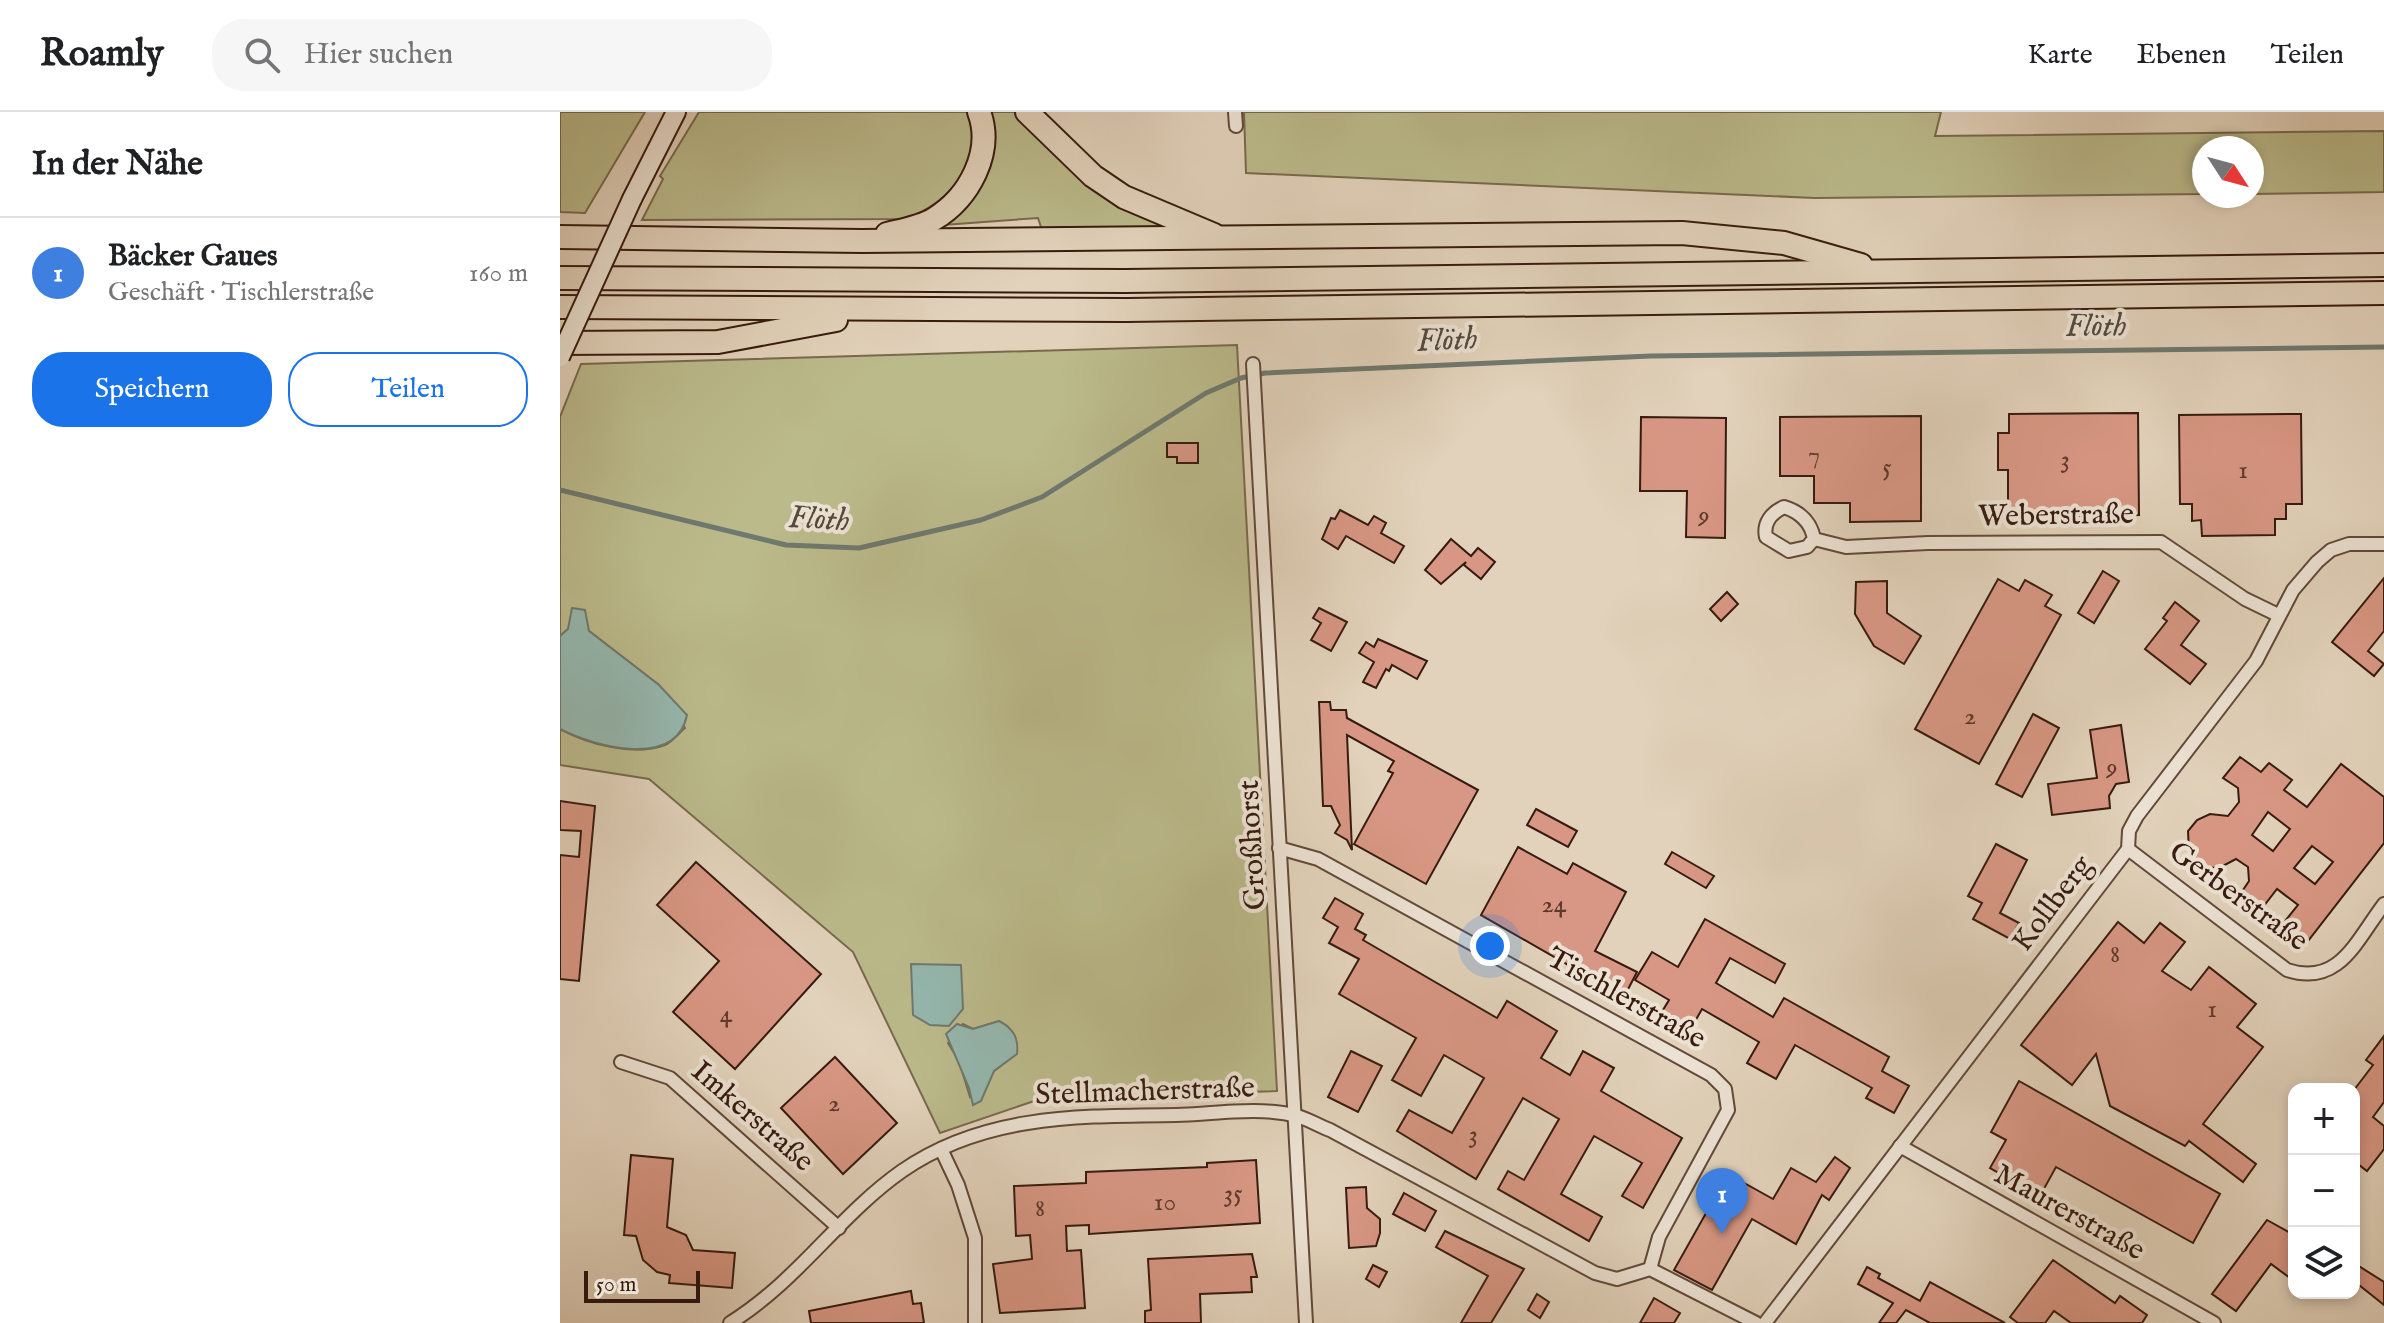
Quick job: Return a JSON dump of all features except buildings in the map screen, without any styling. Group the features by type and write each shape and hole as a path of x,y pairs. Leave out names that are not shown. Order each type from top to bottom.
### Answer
{"highway":[{"path":"862,241 932,220 951,207 969,186 979,164 983,140 979,112"},
{"path":"1027,112 1093,176 1124,197 1227,240"},
{"path":"560,237 862,241 1227,240 1682,233 1784,243 1885,272"},
{"path":"560,278 1141,281 2384,265"},
{"path":"560,307 877,311 1358,308 2384,293"},
{"path":"560,343 718,342 877,311"}],"main road":[{"path":"560,357 632,199 676,112"}],"street":[{"path":"1235,112 1236,126"},
{"name":"Großhorst","path":"1253,366 1306,1323"},
{"name":"Weberstraße","path":"1814,539 1846,547 1928,543 2161,542 2245,599 2278,615"},
{"name":"Kollberg","path":"1765,1323 2128,849 2129,831 2137,816 2256,661 2293,590 2331,550 2349,544 2384,544"},
{"name":"Tischlerstraße","path":"1279,848 1332,867 1711,1075 1725,1089 1728,1110 1659,1237 1650,1269"},
{"name":"Gerberstraße","path":"2128,849 2287,970 2307,977 2327,973 2340,961 2384,904"},
{"name":"Imkerstraße","path":"621,1062 670,1078 839,1228"},
{"path":"1295,1115 1330,1130 1595,1273 1617,1279 1650,1269 1756,1323"},
{"name":"Stellmacherstraße","path":"730,1323 766,1301 873,1194 941,1149 993,1130 1068,1116 1295,1115"},
{"name":"Maurerstraße","path":"1900,1146 2214,1323"},
{"path":"941,1149 968,1211 975,1238 975,1323"}],"shaded area":[{"path":"560,112 645,112 585,213 560,212"},
{"path":"699,112 968,112 973,130 973,147 969,163 950,191 922,212 906,219 642,220 663,179 660,176"},
{"path":"987,112 1017,112 1173,229 1042,230 1038,218 943,225 957,214"},
{"path":"1244,112 1941,112 1935,136 2384,131 2384,192 2264,194 2264,136 2192,136 2192,194 1815,198 1246,173"},
{"path":"1237,345 1277,1091 1043,1098 940,1133 853,952 649,779 560,765 560,729 597,744 639,750 665,745 685,728 659,685 589,631 568,629 560,636 560,417 581,364","holes":["999,1021 1016,1039 1016,1054 994,1071 984,1089 970,1097 959,1061 948,1043 963,1024 973,1029"]}],"water":[{"path":"572,608 585,610 589,631 659,685 687,715 680,732 667,742 651,748 632,749 593,742 560,729 560,636 568,629"},
{"path":"911,964 961,965 963,1009 949,1026 930,1025 913,1015"},
{"path":"999,1021 1014,1034 1017,1054 994,1071 981,1101 973,1105 946,1034 957,1024 973,1029"}],"waterway":[{"name":"Flöth","path":"560,490 786,545 859,548 981,520 1042,497 1206,393 1241,378 1265,373 1651,356 2384,347"}],"place":[{"name":"Bäcker Gaues","path":"1722,1234"}]}
